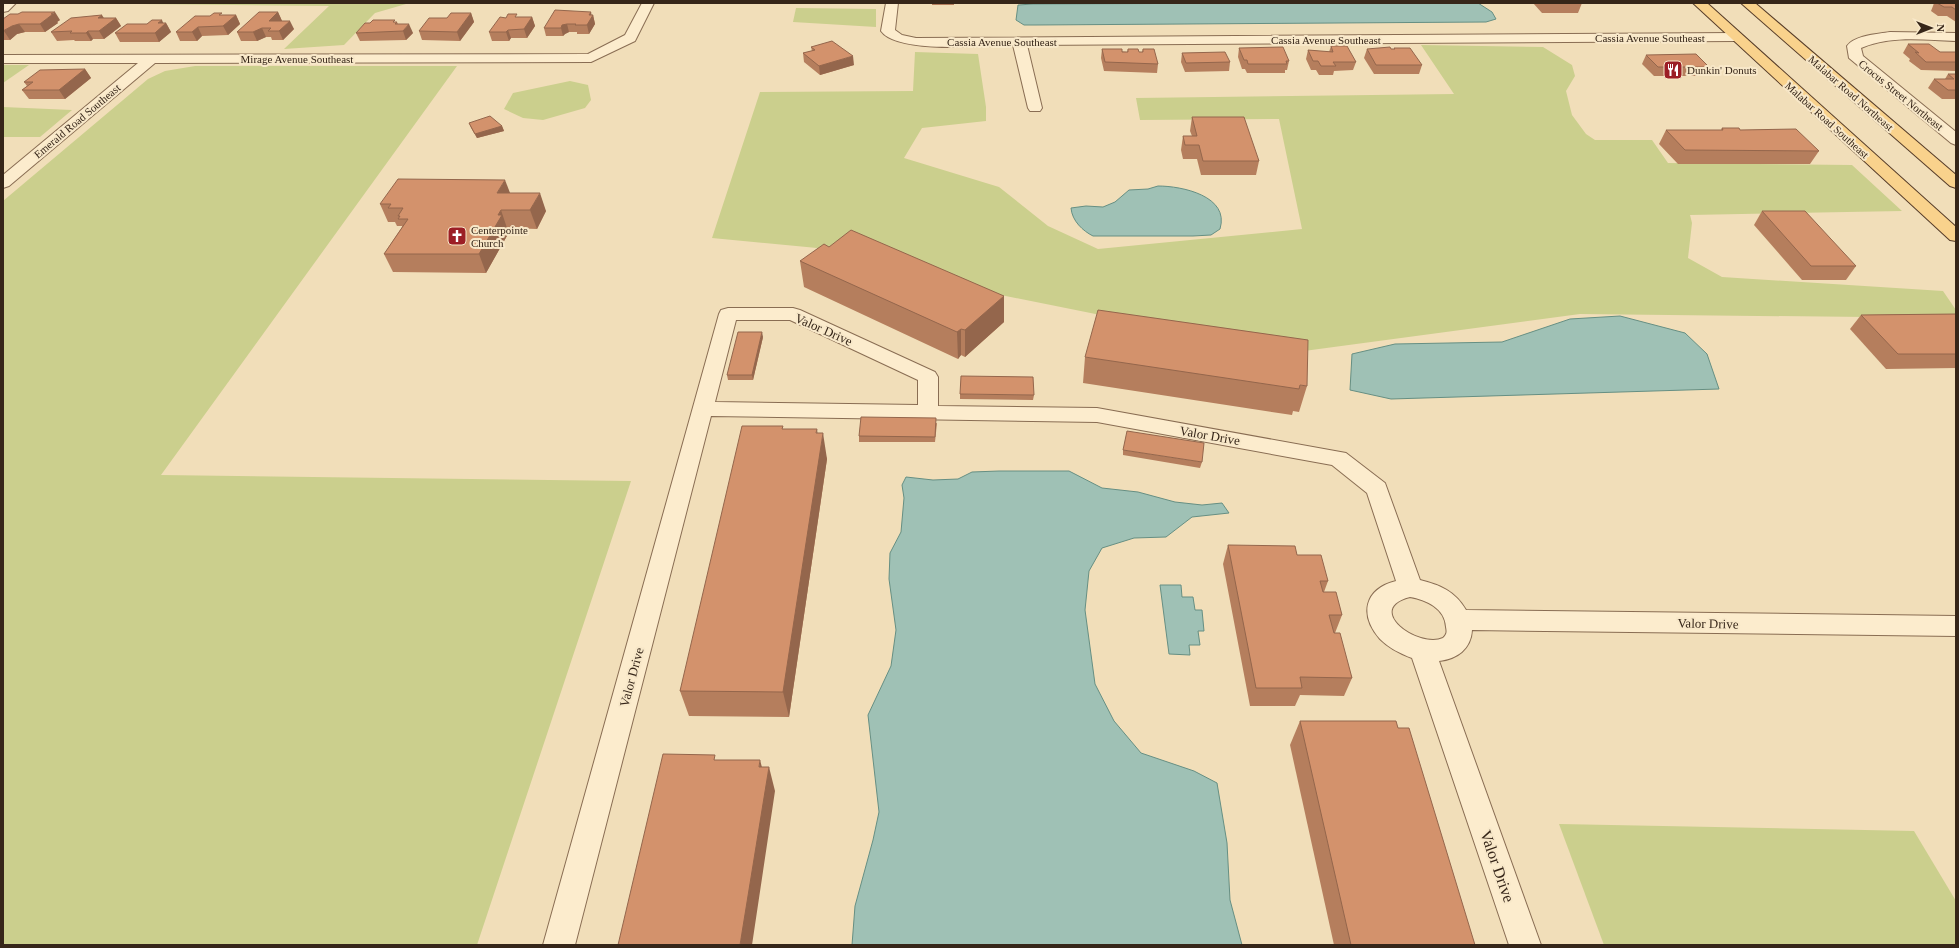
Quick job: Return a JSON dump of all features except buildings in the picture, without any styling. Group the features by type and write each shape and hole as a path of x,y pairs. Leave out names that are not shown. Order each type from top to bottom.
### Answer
{"main road":[{"name":"Malabar Road Southeast","path":"1699,3 1956,236"},
{"name":"Malabar Road Northeast","path":"1746,3 1956,183"}],"street":[{"path":"3,8 10,3"},
{"name":"Mirage Avenue Southeast","path":"3,59 590,58 630,38 648,3"},
{"name":"Cassia Avenue Southeast","path":"892,3 888,31 898,38 916,42 1735,37"},
{"name":"Crocus Street Northeast","path":"1956,37 1885,37 1866,39 1854,46 1856,58 1956,140"},
{"path":"1019,42 1035,108"},
{"name":"Emerald Road Southeast","path":"3,183 151,59"},
{"name":"Valor Drive","path":"559,945 728,314 793,314 928,377 928,412"},
{"name":"Valor Drive","path":"702,409 1097,415 1338,458 1377,489 1410,587"},
{"path":"1410,587 1431,592 1444,600 1454,609 1460,620 1460,631 1456,640 1448,648 1437,652 1423,651 1410,648 1398,641 1388,632 1381,622 1378,612 1380,603 1385,595 1393,590 1410,587"},
{"name":"Valor Drive","path":"1460,620 1956,626"},
{"name":"Valor Drive","path":"1423,651 1525,945"}],"green space":[{"path":"45,3 612,3 406,4 375,13 344,45 284,49 329,6"},
{"path":"796,8 876,9 876,27 793,22"},
{"path":"1421,45 1543,47 1572,65 1575,76 1566,91 1572,115 1586,134 1595,140 1652,140 1668,163 1852,165 1902,211 1690,215 1692,223 1688,258 1722,277 1943,291 1956,310 1956,318 1580,314 1289,353 981,291 859,252 712,238 760,92 913,91 915,52 978,54 986,107 986,121 922,128 904,158 999,187 1048,226 1098,249 1302,229 1279,119 1140,120 1136,98 1454,94"},
{"path":"3,65 29,65 3,83"},
{"path":"195,66 457,66 161,475 631,481 477,945 3,945 3,201 148,79 165,71"},
{"path":"570,81 588,85 591,100 585,108 543,120 523,118 504,109 513,93"},
{"path":"3,107 72,110 40,137 3,137"},
{"path":"1559,824 1914,831 1956,901 1956,945 1604,945"}],"water":[{"path":"1478,3 1492,12 1496,19 1486,22 1035,25 1024,25 1016,20 1018,5 1033,4"},
{"path":"1158,186 1168,186 1191,191 1202,195 1211,201 1218,208 1221,218 1220,229 1211,235 1193,236 1093,236 1085,231 1073,217 1071,208 1086,206 1103,207 1115,202 1129,190 1148,189"},
{"path":"1620,316 1685,333 1707,354 1719,389 1391,399 1350,390 1352,354 1395,344 1502,342 1570,319"},
{"path":"1069,471 1102,488 1138,492 1175,502 1202,505 1222,503 1229,513 1192,517 1166,537 1134,538 1102,548 1089,571 1085,610 1095,684 1114,721 1141,753 1194,771 1217,783 1227,843 1230,900 1242,945 852,945 855,906 879,812 868,715 891,666 896,630 889,579 890,553 901,532 904,498 902,485 906,477 933,480 958,479 972,472"},
{"path":"1160,585 1181,585 1182,597 1193,597 1195,610 1202,610 1204,631 1198,631 1200,645 1189,645 1190,655 1169,654"}],"place":[{"name":"Dunkin' Donuts","path":"1673,70"},
{"name":"Centerpointe Church","path":"457,236"}]}
